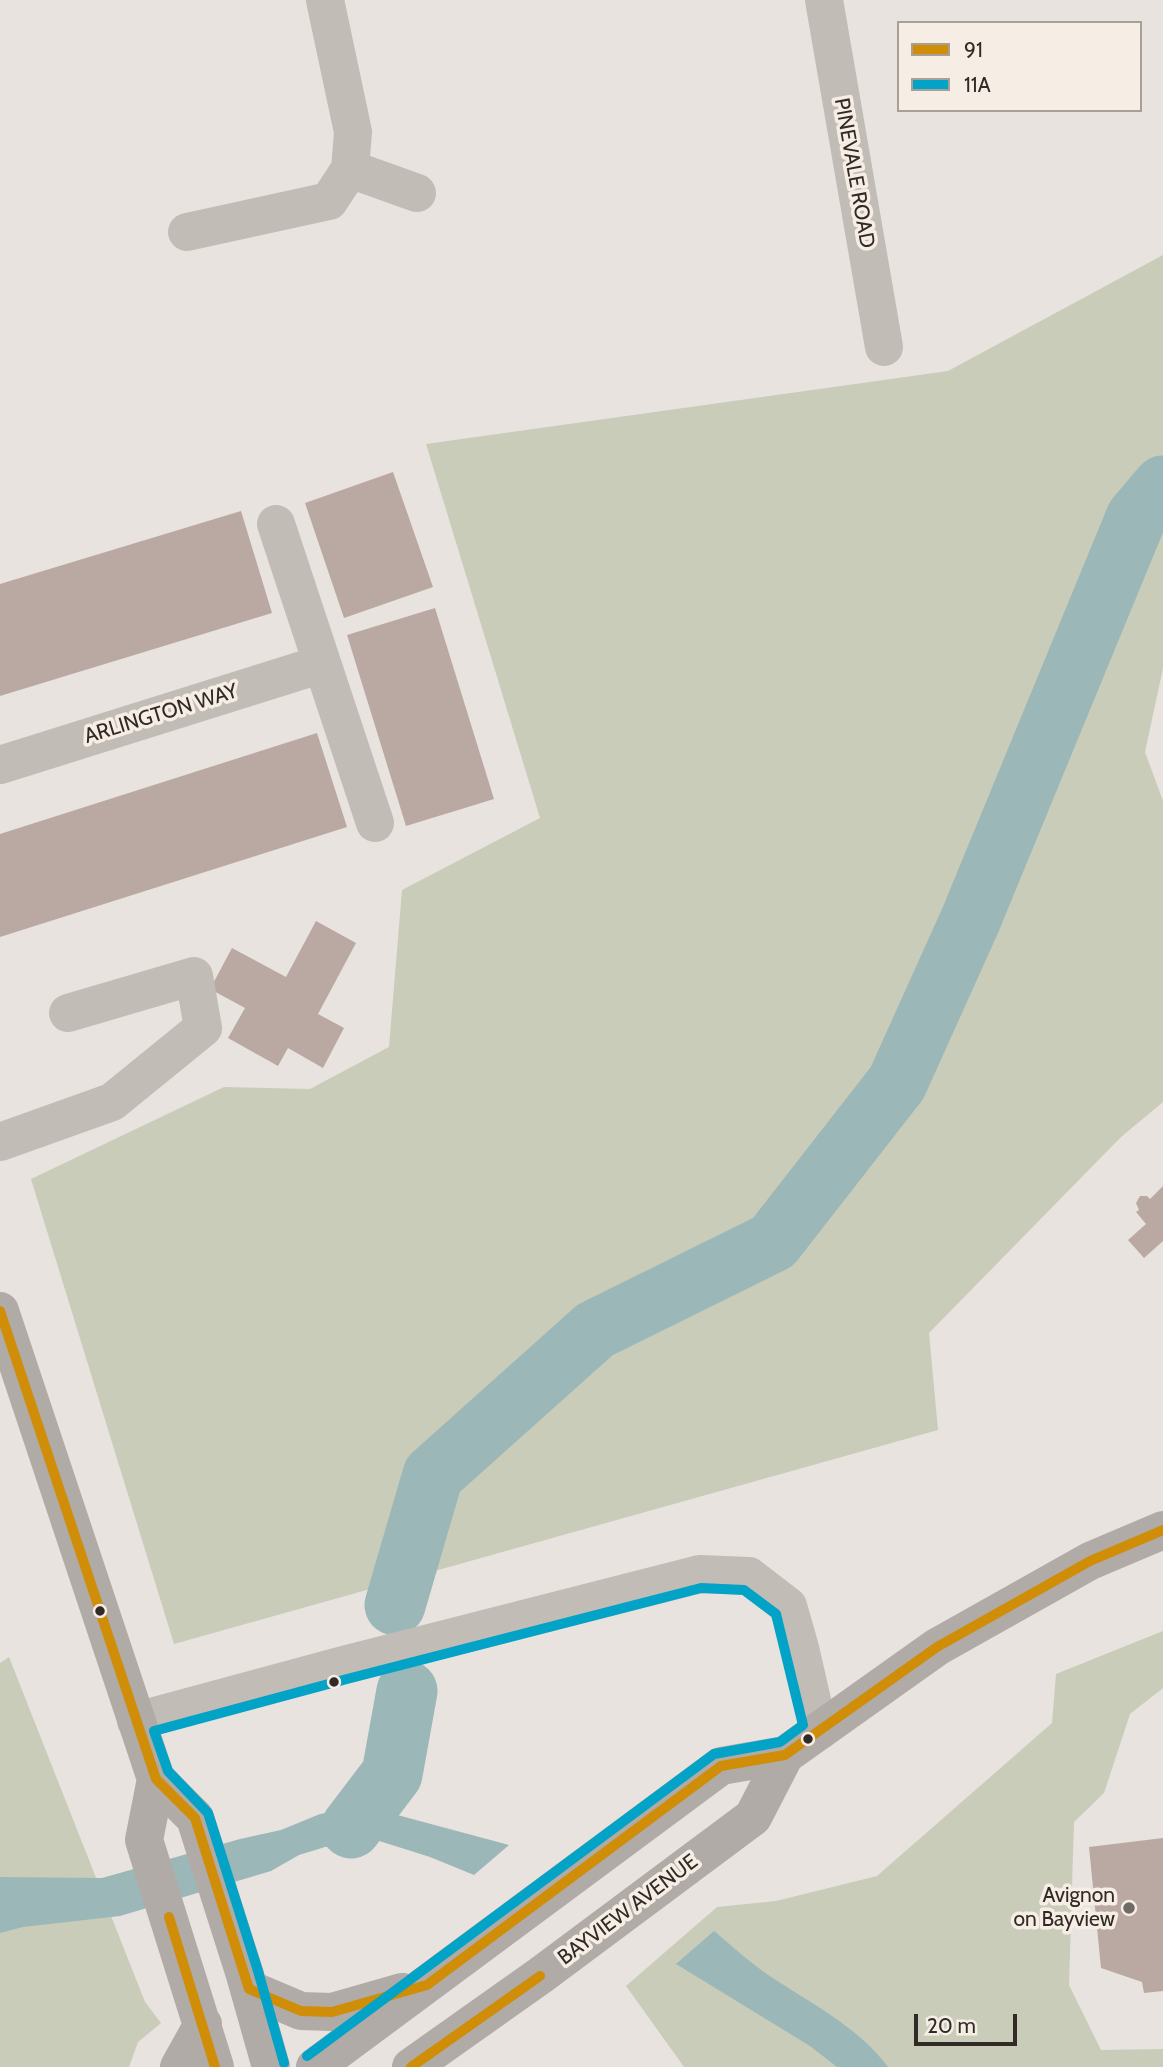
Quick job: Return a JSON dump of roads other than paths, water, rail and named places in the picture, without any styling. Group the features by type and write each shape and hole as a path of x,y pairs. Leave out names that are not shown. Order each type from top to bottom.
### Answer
{"main road":[{"path":"0,1311 156,1779 195,1818 271,2067"},
{"name":"BAYVIEW AVENUE","path":"315,2067 721,1766 785,1755 937,1647 1090,1561 1163,1530"},
{"name":"BAYVIEW AVENUE","path":"411,2067 541,1975 752,1817 785,1755"},
{"path":"156,1779 144,1840 215,2067"},
{"path":"247,1982 301,2011 332,2012 427,1985"},
{"path":"178,2067 200,2014"}],"street":[{"path":"187,232 329,201 350,169 353,132 325,0"},
{"name":"PINEVALE ROAD","path":"824,0 884,347"},
{"path":"350,169 417,193"},
{"path":"276,524 375,823"},
{"name":"ARLINGTON WAY","path":"0,765 322,664"},
{"path":"0,1142 113,1102 203,1028 194,976 68,1013"},
{"path":"136,1721 700,1574 750,1576 788,1606 819,1731"}],"water":[{"path":"381,1807 390,1813 509,1845 474,1875 430,1857 373,1839 325,1847 299,1855 271,1871 120,1916 23,1927 0,1933 0,1877 102,1878 281,1830 320,1814"},
{"path":"714,1931 764,1972 846,2026 888,2067 837,2067 810,2046 676,1964"}],"waterway":[{"path":"395,1605 433,1475 595,1330 773,1242 897,1083 970,921 1136,518 1163,486"},
{"path":"351,1828 392,1774 407,1691"}],"place":[{"name":"Avignon on Bayview","path":"1129,1908"}]}
